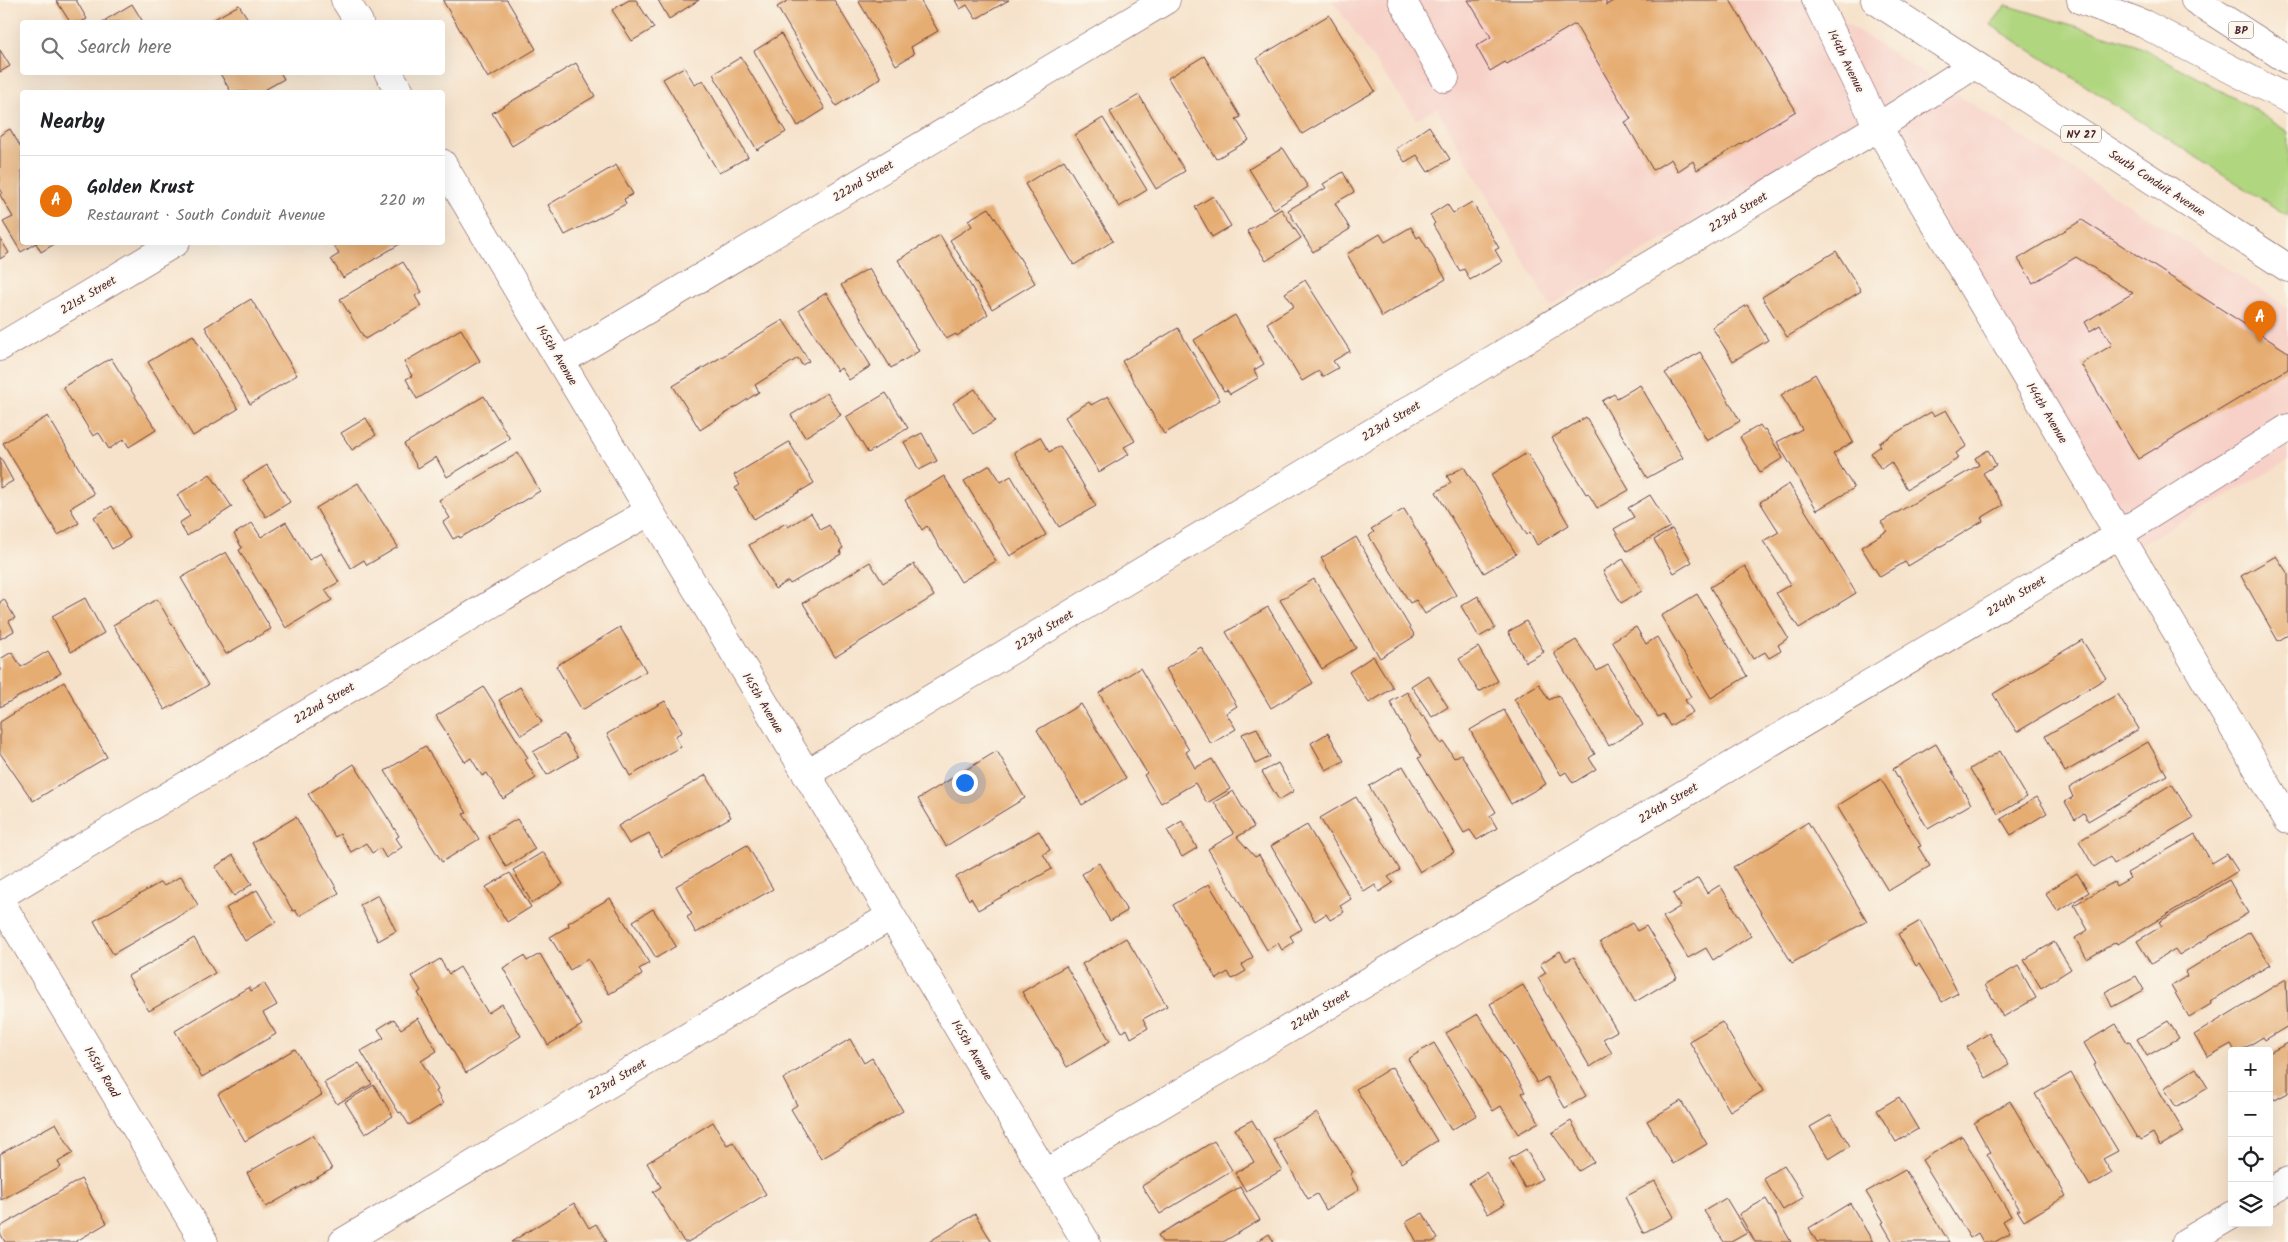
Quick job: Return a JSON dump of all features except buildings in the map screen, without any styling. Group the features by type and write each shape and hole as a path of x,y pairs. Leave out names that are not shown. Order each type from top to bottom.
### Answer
{"main road":[{"path":"346,0 358,20"},
{"name":"222nd Street","path":"560,361 1166,0"},
{"path":"1402,0 1445,78"},
{"name":"144th Avenue","path":"1816,0 1878,127 2288,820"},
{"name":"South Conduit Avenue","path":"1875,0 2288,268"},
{"path":"2080,0 2144,24 2288,99"},
{"name":"BP","path":"2195,0 2288,60"},
{"name":"223rd Street","path":"806,774 1878,127 1974,65"},
{"path":"390,75 399,90"},
{"name":"145th Avenue","path":"445,168 1086,1242"},
{"name":"221st Street","path":"0,347 171,245"},
{"name":"224th Street","path":"1046,1173 2120,534 2288,428"},
{"name":"222nd Street","path":"0,896 649,512"},
{"name":"145th Road","path":"0,901 204,1242"},
{"name":"223rd Street","path":"343,1242 891,916"},
{"path":"2273,1190 2288,1181"},
{"path":"2186,1242 2228,1216"}],"shaded area":[{"path":"1332,0 1810,0 2288,308 2288,461 2136,547 1881,112 1550,306 1437,108 1416,119"}],"green space":[{"path":"2006,5 2135,44 2249,106 2288,132 2288,216 1991,25"}],"place":[{"name":"Golden Krust","path":"2260,342"}]}
